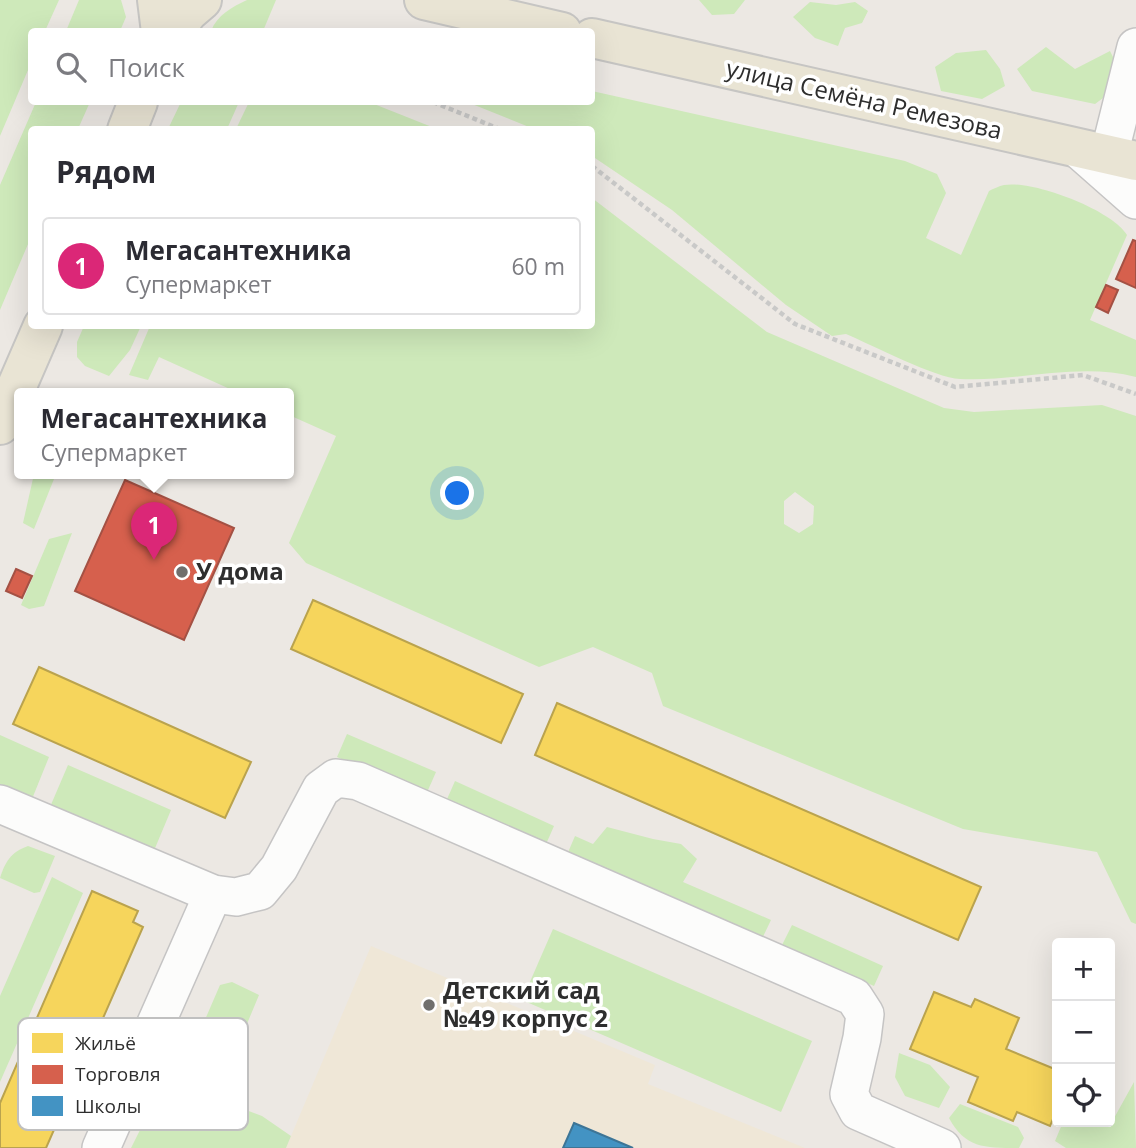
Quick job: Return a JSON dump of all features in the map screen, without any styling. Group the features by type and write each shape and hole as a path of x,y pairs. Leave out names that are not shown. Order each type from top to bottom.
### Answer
{"main road":[{"path":"157,0 160,28"},
{"path":"172,28 183,0"},
{"path":"174,28 202,0"},
{"path":"424,0 545,28"},
{"name":"улица Семёна Ремезова","path":"595,39 1107,155"},
{"path":"129,126 137,105"},
{"path":"16,388 42,329"},
{"path":"0,425 14,393"}],"lane":[{"path":"1136,47 1107,155 1136,200"},
{"path":"0,804 213,894 236,897 261,891 279,867 321,789 336,778 358,780 854,996 864,1014 862,1038 849,1094 858,1111 942,1148"},
{"path":"158,1018 213,894"},
{"path":"101,1148 109,1130"}],"path":[{"path":"440,105 492,126"},
{"path":"595,168 795,324 955,387 1083,375 1136,394"}],"shaded area":[{"name":"Детский сад №49 корпус 2","path":"371,946 655,1065 648,1084 805,1148 286,1148"}],"green space":[{"path":"0,0 59,0 46,28 28,28 28,70 0,136"},
{"path":"79,0 121,0 126,17 121,28 67,28"},
{"path":"247,0 276,0 264,28 212,28 221,16"},
{"path":"699,0 745,0 734,14 712,15"},
{"path":"810,2 836,5 855,2 868,11 862,23 845,28 838,46 815,38 793,17"},
{"path":"1046,47 1075,69 1110,51 1119,69 1111,92 1095,104 1032,91 1017,69"},
{"path":"986,50 1000,69 1005,86 982,99 941,91 935,67 956,53"},
{"path":"595,92 905,161 937,174 946,193 926,238 961,255 989,191 1004,185 1017,185 1071,199 1106,216 1127,235 1090,320 1136,340 1136,377 1092,371 960,379 935,373 846,334 832,336 786,305 672,210 595,158 595,126 527,126 474,105 595,105"},
{"path":"35,105 89,105 79,126 28,126 28,244 0,310 0,185"},
{"path":"180,105 238,105 228,126 169,126"},
{"path":"248,105 377,105 429,126 237,126"},
{"path":"595,200 767,332 944,408 974,412 1102,405 1136,416 1136,924 1131,922 1097,852 963,829 663,706 652,673 593,647 539,667 306,563 289,543 336,436 294,417 294,388 228,388 159,357 148,380 129,375 149,329 595,329","holes":["795,492 814,506 813,524 799,533 784,524 784,501"]},
{"path":"83,329 140,329 130,350 109,376 85,366 77,357 77,342"},
{"path":"33,479 54,479 34,529 23,523"},
{"path":"72,533 44,606 29,609 21,605 49,539"},
{"path":"347,734 436,772 425,797 337,757"},
{"path":"0,735 49,757 32,799 0,784"},
{"path":"68,765 171,810 153,853 50,807"},
{"path":"455,781 554,826 543,851 444,806"},
{"path":"607,827 681,844 697,859 683,882 771,920 760,943 566,857 575,836 593,844"},
{"path":"28,846 55,856 40,892 34,893 0,878 10,858"},
{"path":"52,877 83,893 28,1018 18,1018 18,1041 0,1082 0,996"},
{"path":"792,925 883,966 874,986 782,945"},
{"path":"553,929 812,1041 781,1112 522,1000"},
{"path":"232,982 259,995 248,1021 248,1018 206,1018 220,985"},
{"path":"899,1053 930,1065 950,1087 939,1108 905,1096 895,1077"},
{"path":"1134,1082 1136,1148 1066,1148 1055,1141 1061,1127 1115,1127 1115,1116"},
{"path":"960,1104 1018,1127 1024,1138 1019,1148 996,1148 969,1141 949,1118"},
{"path":"248,1111 262,1116 291,1136 286,1148 131,1148 140,1130 248,1130"}],"building: Жильё":[{"path":"313,600 523,694 501,743 291,649"},
{"path":"39,667 251,762 225,818 13,724"},
{"path":"557,703 981,887 958,940 535,755"},
{"path":"92,891 138,911 133,922 143,927 103,1018 37,1018"},
{"path":"934,992 971,1007 975,999 1019,1018 1006,1049 1052,1068 1050,1126 1017,1112 1013,1121 968,1102 978,1077 910,1049"},
{"path":"18,1062 18,1130 54,1130 46,1148 0,1148 0,1103"}],"building: Торговля":[{"path":"1133,240 1136,241 1136,288 1116,279"},
{"path":"1106,285 1118,290 1108,313 1096,307"},
{"path":"125,480 234,528 184,640 75,591"},
{"path":"16,569 32,576 22,598 6,591"}],"building: Школы":[{"path":"574,1123 633,1148 563,1148"}],"place":[{"name":"Мегасантехника","path":"154,560"},
{"name":"У дома","path":"182,572"},
{"name":"Детский сад №49 корпус 2","path":"429,1005"}]}
